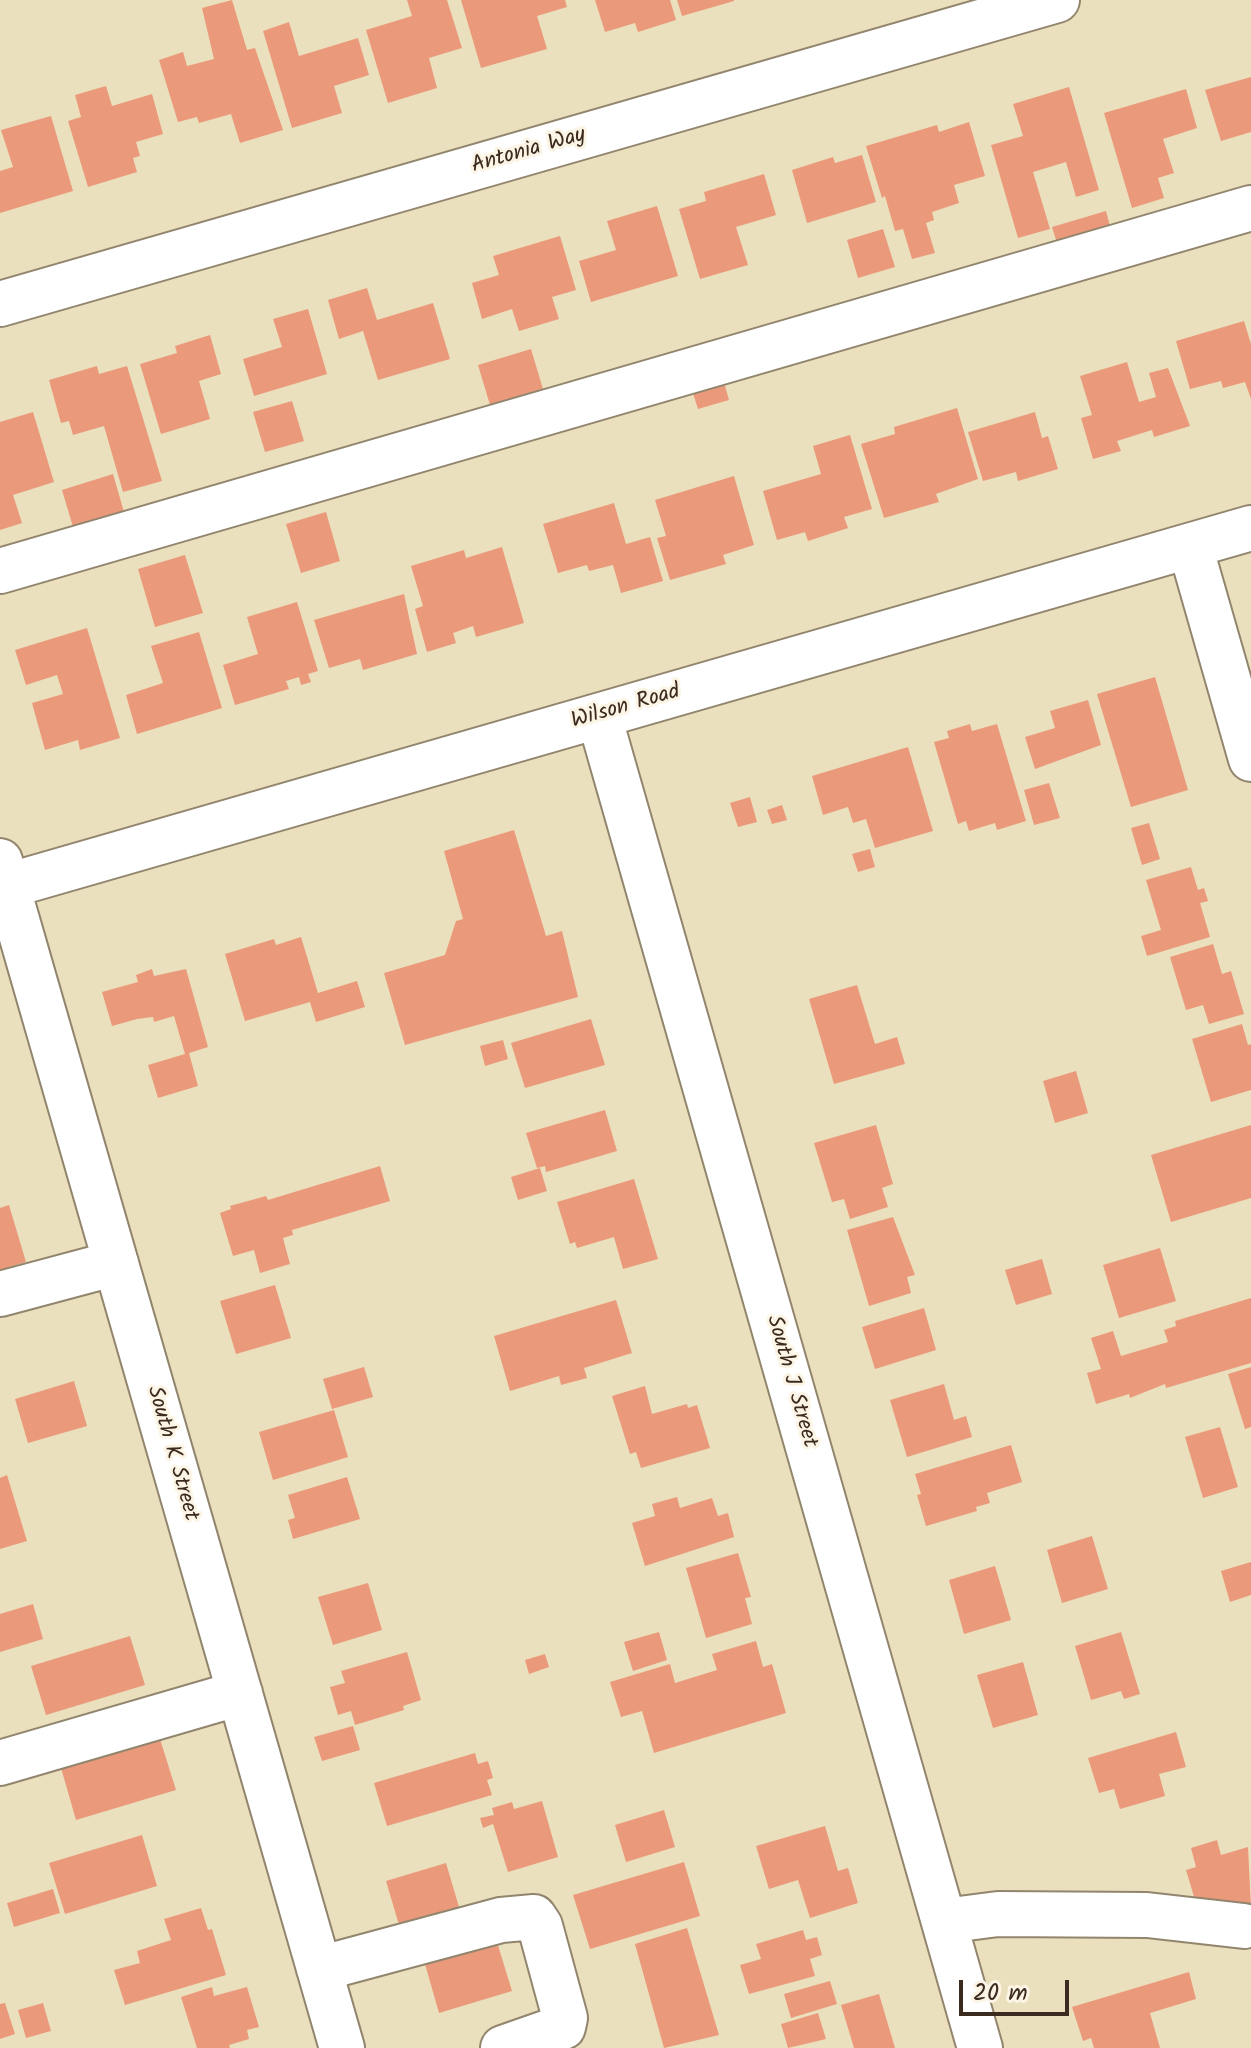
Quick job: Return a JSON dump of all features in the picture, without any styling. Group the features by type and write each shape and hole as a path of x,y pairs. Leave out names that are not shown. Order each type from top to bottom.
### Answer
{"street":[{"name":"Antonia Way","path":"0,304 1057,0"},
{"path":"0,571 1251,208"},
{"name":"Wilson Road","path":"2,878 599,716 1251,528"},
{"path":"1190,546 1251,759"},
{"name":"South J Street","path":"599,716 980,2048"},
{"name":"South K Street","path":"2,878 342,2048"},
{"path":"0,1294 116,1263"},
{"path":"0,1763 240,1693"},
{"path":"944,1921 998,1914 1147,1915 1244,1926"},
{"path":"319,1969 501,1920 534,1917 540,1926 561,2002 563,2027 503,2048"}],"building":[{"path":"232,0 247,50 255,48 283,130 240,143 231,114 199,123 197,117 178,122 159,60 183,52 187,66 214,59 202,8"},
{"path":"407,0 447,0 462,48 429,58 437,88 388,103 366,30 412,16"},
{"path":"461,0 565,0 567,7 537,16 547,49 481,68"},
{"path":"595,0 670,0 676,20 638,32 635,23 605,32"},
{"path":"677,0 734,0 734,1 682,16"},
{"path":"289,22 299,56 358,38 369,75 334,86 342,113 292,128 263,31"},
{"path":"1251,77 1251,132 1221,141 1205,90"},
{"path":"106,86 112,106 152,94 163,134 136,142 140,156 133,158 137,172 88,187 68,121 81,117 75,95"},
{"path":"1069,87 1099,190 1076,197 1066,162 1033,172 1050,229 1018,238 991,145 1023,136 1013,104"},
{"path":"1186,89 1197,128 1163,139 1174,173 1158,178 1164,198 1132,208 1104,113"},
{"path":"51,116 73,191 0,213 0,171 13,167 1,130"},
{"path":"969,122 985,176 954,185 959,203 932,212 934,220 926,223 935,253 912,259 903,229 895,231 866,146 937,125 939,132"},
{"path":"862,155 876,202 807,223 792,170 833,157 835,163"},
{"path":"764,174 776,215 736,227 748,265 700,279 679,209 706,201 704,192"},
{"path":"657,206 678,276 591,302 579,261 616,250 607,221"},
{"path":"1106,211 1111,230 1058,246 1052,227"},
{"path":"883,229 895,267 858,278 847,240"},
{"path":"560,236 576,290 552,297 559,319 519,331 512,309 482,319 472,283 499,275 493,256"},
{"path":"367,288 377,320 433,303 450,359 378,380 363,331 339,339 328,300"},
{"path":"308,309 327,374 254,396 243,359 282,347 273,319"},
{"path":"1244,321 1251,344 1251,399 1245,382 1223,388 1221,381 1190,389 1176,341"},
{"path":"210,335 221,374 199,381 210,419 161,434 140,364 177,353 175,346"},
{"path":"531,349 543,389 490,405 478,365"},
{"path":"1127,362 1139,402 1156,397 1149,373 1168,368 1190,426 1154,437 1152,430 1117,441 1121,451 1093,459 1081,418 1092,415 1080,376"},
{"path":"97,366 99,374 127,366 162,481 123,492 104,426 73,435 69,421 61,423 49,380"},
{"path":"722,375 729,400 698,409 690,384"},
{"path":"292,401 304,441 265,452 253,412"},
{"path":"957,408 978,479 936,494 939,502 884,518 861,444 895,434 894,427"},
{"path":"33,412 54,482 13,495 22,523 0,530 0,422"},
{"path":"1035,412 1042,438 1048,436 1058,469 1018,481 1016,472 983,481 968,432"},
{"path":"850,435 872,509 844,517 848,528 808,541 805,532 777,540 763,491 821,474 813,446"},
{"path":"113,474 124,512 73,527 62,490"},
{"path":"734,476 754,545 723,555 726,564 670,580 657,538 666,536 655,500"},
{"path":"614,503 626,544 650,537 663,581 621,593 613,565 589,571 587,565 558,573 543,524"},
{"path":"326,512 340,561 301,573 286,524"},
{"path":"502,547 524,623 476,637 473,626 453,633 456,643 427,652 415,609 423,606 411,566 464,550 466,558"},
{"path":"185,555 203,613 155,627 138,569"},
{"path":"404,594 417,654 363,670 360,659 329,668 314,620"},
{"path":"297,602 318,671 308,674 311,682 301,685 299,677 286,681 289,689 235,705 223,665 258,654 247,617"},
{"path":"87,628 120,738 80,750 78,740 45,750 32,703 63,694 57,675 26,685 15,650"},
{"path":"199,632 222,708 137,734 126,695 163,683 151,646"},
{"path":"1155,677 1188,790 1131,807 1097,694"},
{"path":"1088,700 1101,745 1035,769 1025,737 1055,728 1050,711"},
{"path":"970,724 972,731 997,724 1026,821 997,830 995,823 969,831 966,821 958,824 934,742 949,738 947,731"},
{"path":"908,747 933,831 875,848 866,819 853,823 848,807 823,815 812,776"},
{"path":"1049,783 1060,818 1034,825 1024,790"},
{"path":"750,797 757,822 738,827 730,803"},
{"path":"782,805 787,820 772,824 767,810"},
{"path":"1149,823 1160,859 1142,865 1131,828"},
{"path":"514,830 546,936 562,931 578,997 405,1045 384,973 445,955 456,921 463,919 444,851"},
{"path":"870,849 875,867 858,872 852,854"},
{"path":"1191,867 1198,890 1204,888 1208,901 1200,903 1210,937 1147,956 1141,936 1161,930 1146,880"},
{"path":"301,937 318,993 357,981 365,1007 316,1022 310,1002 245,1021 225,954 274,939 276,945"},
{"path":"1213,944 1222,974 1231,971 1244,1014 1209,1024 1203,1005 1186,1010 1170,957"},
{"path":"152,969 154,976 186,969 208,1047 189,1053 198,1086 158,1098 148,1065 185,1054 174,1016 154,1022 153,1017 137,1019 112,1026 102,992 138,982 136,975"},
{"path":"857,985 875,1044 897,1037 905,1064 834,1084 809,999"},
{"path":"591,1019 605,1065 525,1088 511,1043"},
{"path":"1242,1024 1248,1045 1251,1044 1251,1090 1211,1102 1192,1039"},
{"path":"503,1040 508,1059 485,1066 480,1046"},
{"path":"1076,1071 1088,1113 1055,1123 1043,1081"},
{"path":"605,1110 617,1151 546,1172 545,1166 537,1168 526,1133"},
{"path":"876,1125 893,1184 882,1188 888,1207 850,1219 844,1199 832,1202 814,1143"},
{"path":"1251,1125 1251,1198 1171,1222 1151,1155"},
{"path":"380,1166 390,1201 292,1230 293,1235 283,1238 290,1264 260,1273 254,1250 233,1256 220,1213 231,1209 230,1206 266,1196 268,1200"},
{"path":"540,1168 547,1191 518,1200 511,1177"},
{"path":"634,1179 658,1259 623,1269 614,1237 577,1248 575,1242 570,1244 557,1202"},
{"path":"9,1205 26,1262 0,1270 0,1208"},
{"path":"893,1217 915,1275 907,1277 911,1293 869,1306 847,1230"},
{"path":"1160,1248 1176,1301 1119,1318 1103,1265"},
{"path":"1042,1259 1052,1294 1016,1305 1005,1270"},
{"path":"275,1285 291,1338 236,1354 220,1301"},
{"path":"1251,1298 1251,1363 1166,1388 1165,1384 1130,1398 1129,1394 1096,1404 1087,1373 1101,1369 1091,1338 1113,1331 1121,1356 1168,1342 1164,1330 1176,1326 1175,1321"},
{"path":"616,1300 632,1353 584,1368 587,1378 561,1385 559,1376 510,1391 494,1336"},
{"path":"924,1308 936,1350 875,1369 862,1327"},
{"path":"364,1367 373,1397 332,1409 323,1379"},
{"path":"1251,1367 1251,1427 1245,1429 1228,1374"},
{"path":"74,1381 87,1426 28,1443 15,1399"},
{"path":"944,1384 954,1420 966,1416 972,1437 907,1457 890,1400"},
{"path":"645,1386 652,1414 687,1404 688,1408 697,1405 710,1448 641,1468 636,1452 630,1454 612,1396"},
{"path":"334,1410 348,1457 273,1480 259,1432"},
{"path":"1220,1427 1238,1487 1203,1498 1185,1437"},
{"path":"1011,1445 1022,1482 987,1493 990,1503 976,1507 977,1511 926,1526 915,1474"},
{"path":"7,1475 27,1541 0,1549 0,1478"},
{"path":"347,1477 360,1519 293,1539 288,1520 295,1518 288,1495"},
{"path":"677,1497 680,1508 712,1498 718,1516 728,1513 734,1537 645,1566 632,1523 655,1516 652,1504"},
{"path":"1092,1536 1108,1589 1062,1603 1047,1550"},
{"path":"738,1553 751,1597 745,1598 752,1624 706,1638 686,1568"},
{"path":"1251,1562 1251,1595 1230,1602 1221,1571"},
{"path":"995,1566 1011,1620 964,1634 949,1580"},
{"path":"368,1583 382,1630 333,1645 318,1597"},
{"path":"33,1604 43,1639 0,1652 0,1614"},
{"path":"659,1632 667,1660 633,1671 624,1642"},
{"path":"1121,1632 1140,1694 1124,1699 1121,1691 1091,1700 1075,1646"},
{"path":"130,1636 145,1685 46,1715 31,1666"},
{"path":"756,1641 763,1667 772,1664 786,1713 654,1753 642,1711 621,1717 610,1682 670,1664 675,1683 717,1670 712,1654"},
{"path":"407,1652 421,1700 403,1706 404,1710 355,1725 351,1711 338,1715 330,1687 345,1683 341,1671"},
{"path":"545,1654 549,1667 529,1674 525,1660"},
{"path":"1023,1662 1038,1715 993,1728 977,1675"},
{"path":"353,1726 360,1750 322,1761 314,1737"},
{"path":"1176,1732 1186,1767 1159,1774 1165,1796 1120,1809 1114,1789 1099,1793 1088,1758"},
{"path":"160,1739 176,1790 76,1820 61,1768"},
{"path":"475,1753 478,1764 488,1761 493,1778 487,1780 492,1795 387,1826 374,1783"},
{"path":"542,1801 558,1857 508,1872 493,1824 483,1828 480,1818 494,1815 492,1808 512,1802 514,1809"},
{"path":"664,1810 675,1847 626,1862 615,1825"},
{"path":"825,1826 838,1871 848,1868 858,1903 810,1918 798,1880 769,1889 756,1846"},
{"path":"142,1835 157,1886 65,1914 49,1863"},
{"path":"1217,1840 1221,1855 1248,1847 1251,1907 1198,1910 1186,1870 1196,1867 1191,1848"},
{"path":"684,1862 700,1916 590,1949 573,1895"},
{"path":"446,1863 459,1907 399,1925 386,1881"},
{"path":"53,1889 60,1913 14,1927 7,1903"},
{"path":"201,1908 208,1930 212,1929 226,1975 125,2005 114,1970 140,1963 137,1951 171,1940 164,1919"},
{"path":"687,1928 719,2035 664,2048 635,1944"},
{"path":"803,1930 806,1940 817,1937 822,1955 810,1959 815,1976 749,1994 740,1965 761,1959 756,1944"},
{"path":"497,1942 512,1991 439,2013 425,1964"},
{"path":"1189,1972 1196,1999 1150,2013 1160,2048 1094,2048 1091,2038 1083,2041 1072,2007"},
{"path":"830,1981 837,2004 791,2018 784,1994"},
{"path":"212,1987 214,1996 247,1987 259,2027 247,2030 249,2039 229,2045 230,2048 197,2048 181,1997"},
{"path":"879,1994 895,2048 854,2048 841,2005"},
{"path":"5,2003 15,2034 0,2039 0,2004"},
{"path":"43,2003 51,2031 26,2038 18,2010"},
{"path":"818,2013 826,2039 788,2048 781,2024"}]}
